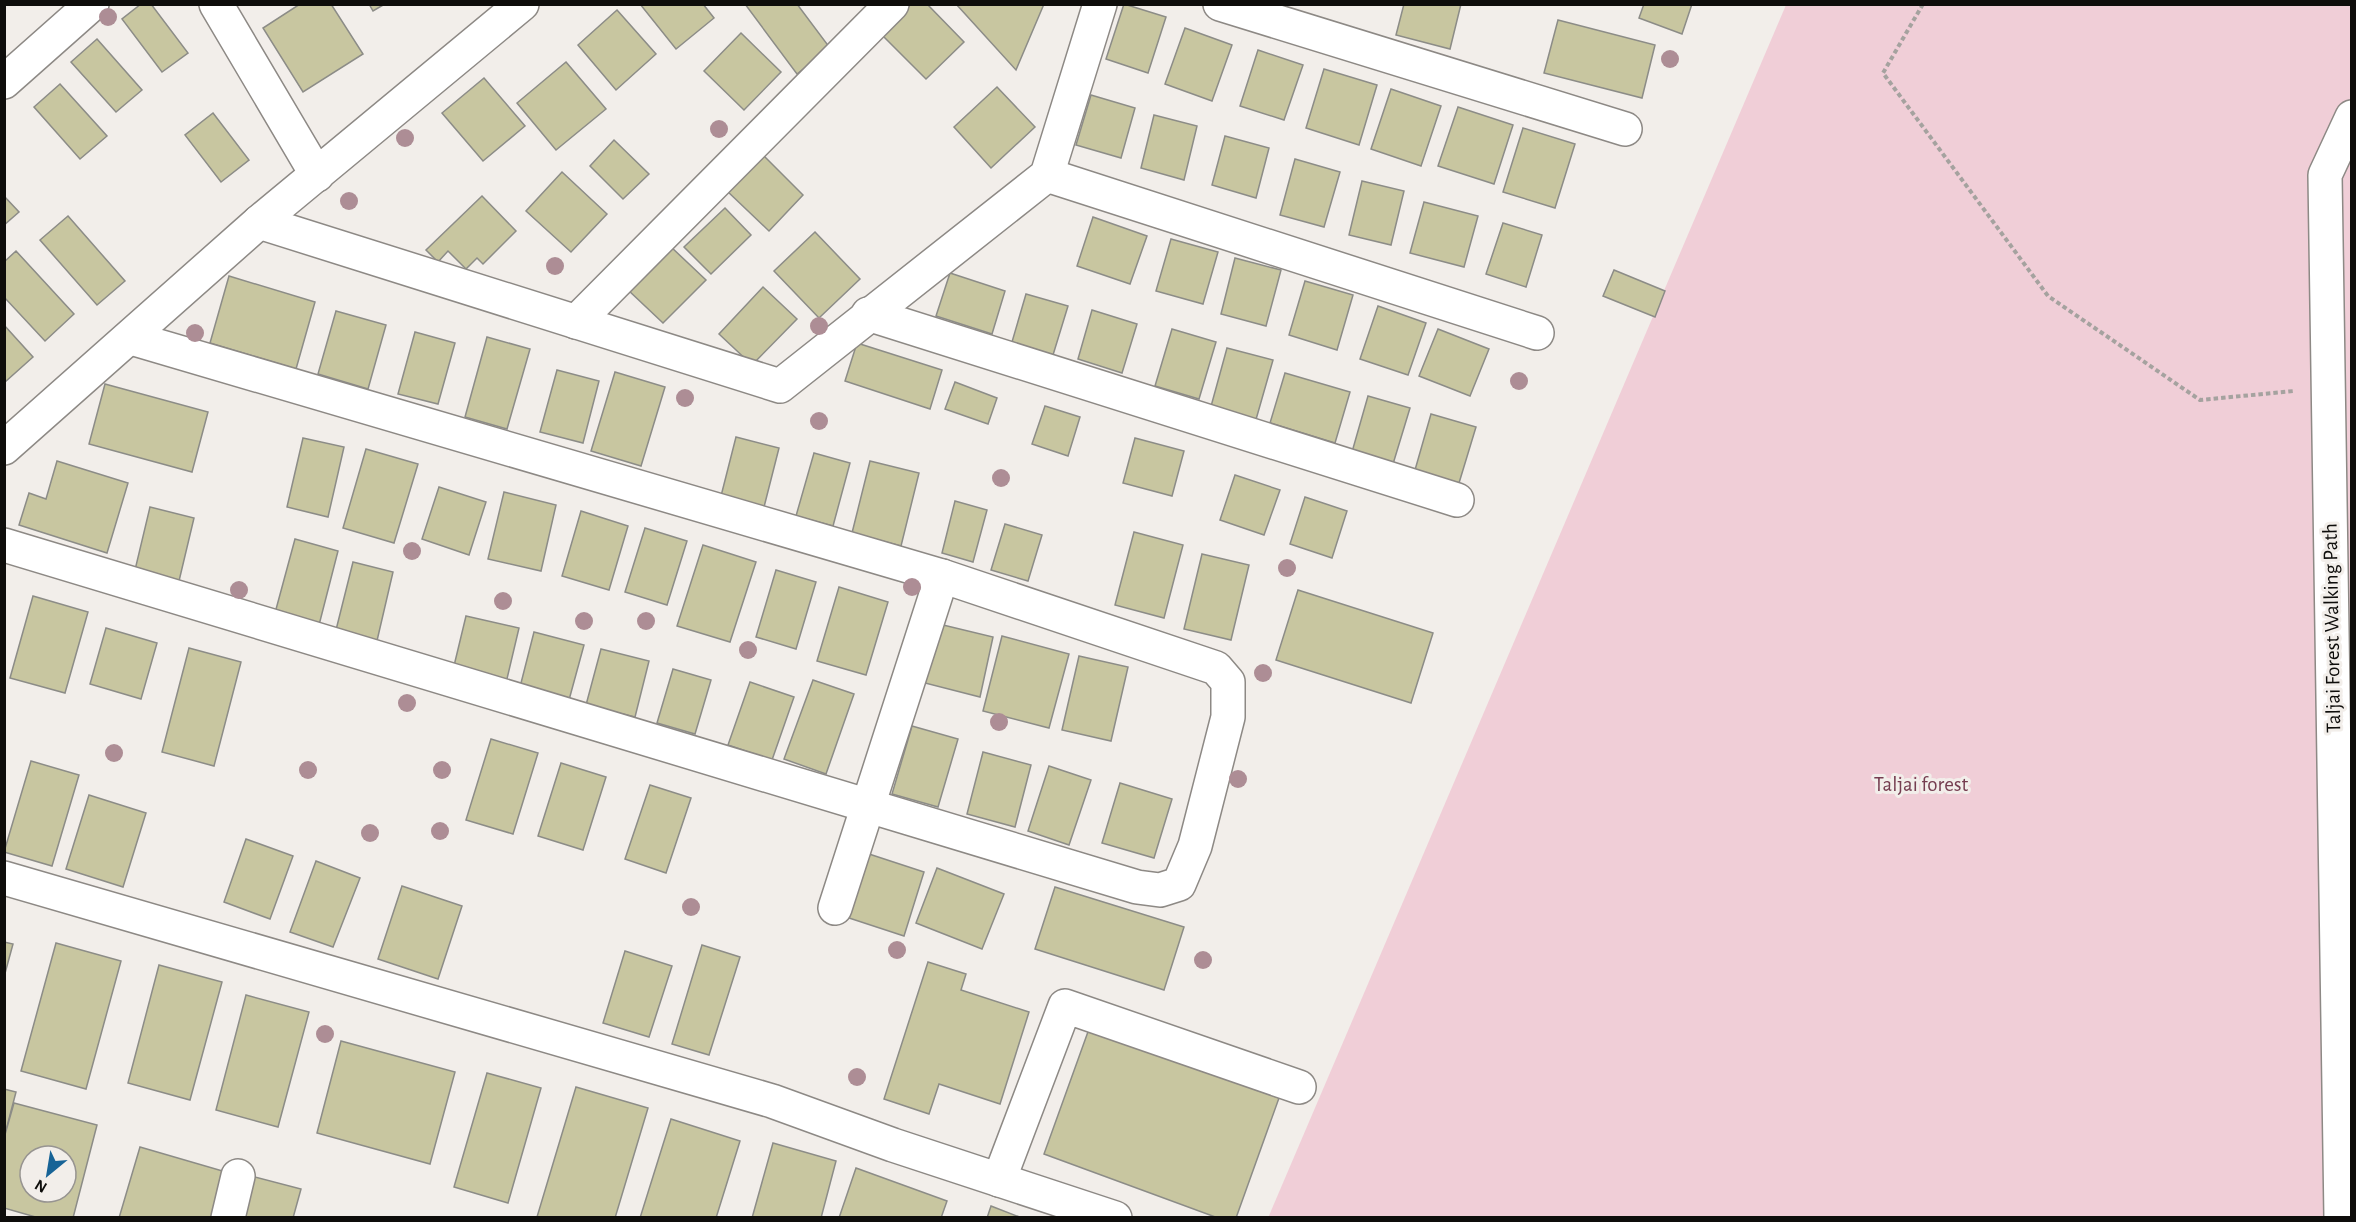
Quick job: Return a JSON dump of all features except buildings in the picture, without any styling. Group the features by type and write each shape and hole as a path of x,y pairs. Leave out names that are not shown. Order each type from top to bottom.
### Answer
{"street":[{"path":"4,82 92,4"},
{"path":"216,4 317,176"},
{"path":"4,448 131,338 259,222 522,4"},
{"path":"259,222 780,386 868,314 1047,175 1100,4"},
{"path":"1220,4 1625,129"},
{"path":"576,322 877,9"},
{"name":"Taljai Forest Walking Path","path":"2341,1218 2325,175 2352,117"},
{"path":"1047,175 1537,333"},
{"path":"868,314 1457,500"},
{"path":"4,546 1137,887 1160,890 1179,884 1195,846 1228,717 1228,682 1216,668 942,576 131,338"},
{"path":"835,908 942,576"},
{"path":"4,878 772,1101 893,1145 1114,1218"},
{"path":"999,1179 1065,1006 1299,1087"},
{"path":"228,1218 238,1176"}],"path":[{"path":"1923,4 1883,73 2048,296 2200,400 2328,388"}],"green space":[{"name":"Taljai forest","path":"1786,5 2351,5 2351,1217 1268,1218"}]}
